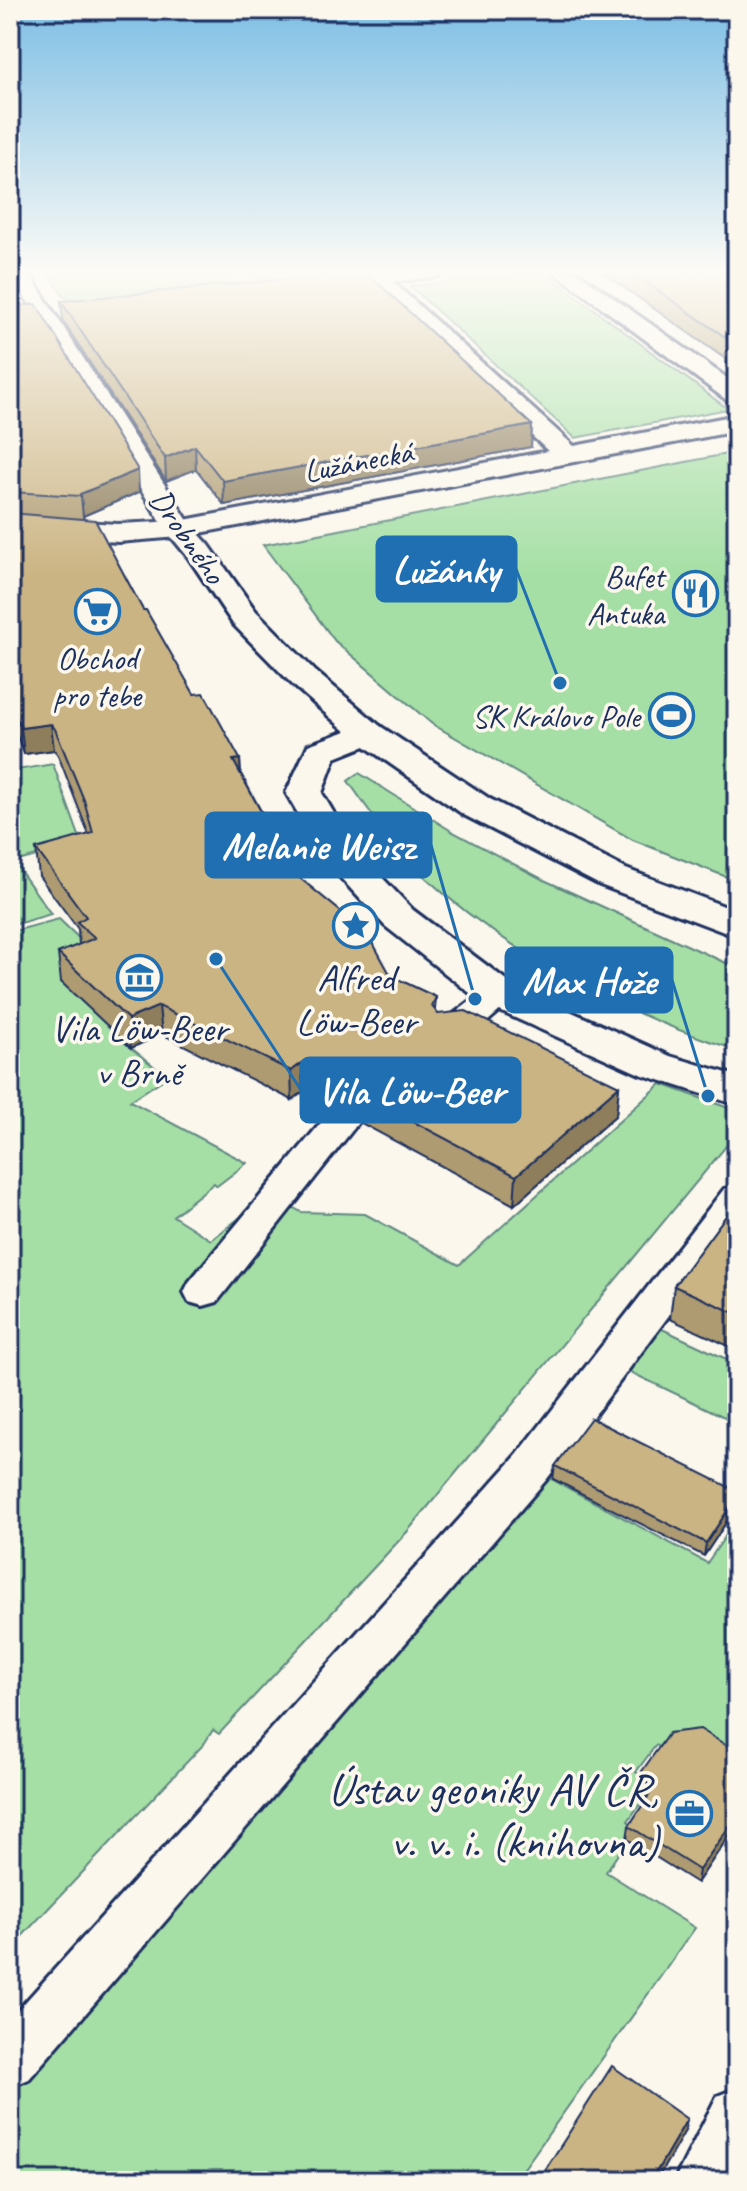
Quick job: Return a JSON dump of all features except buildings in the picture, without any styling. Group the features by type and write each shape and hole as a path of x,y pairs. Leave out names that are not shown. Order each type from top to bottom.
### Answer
{"street":[{"name":"Drobného","path":"89,374 179,529 199,551 244,617 304,678 368,733 477,807 613,877 737,925"},
{"path":"480,374 569,456"},
{"path":"707,374 737,396"},
{"name":"Lužánecká","path":"10,526 118,533 179,529 737,423"},
{"path":"368,733 320,752 304,793 340,855 399,918 499,995 655,1065 737,1091"}],"lane":[{"path":"450,1033 499,995"},
{"path":"203,1292 346,1115"},
{"path":"10,2060 532,1467 737,1198"},
{"path":"703,2181 737,2116"}],"green space":[{"path":"506,374 681,374 728,409 575,438"},
{"path":"737,452 737,881 633,840 432,724 335,641 263,545"},
{"path":"53,764 82,844 14,862 51,914 10,926 10,771"},
{"path":"359,773 453,832 544,880 737,968 737,1050 613,1001 571,980 492,931 456,904 403,854 348,781"},
{"path":"59,919 87,946 62,982 130,1047 167,1077 130,1101 247,1163 217,1186 214,1183 173,1216 211,1240 270,1194 301,1212 365,1214 459,1265 661,1084 737,1111 737,1133 407,1532 219,1734 213,1730 204,1744 10,1949 10,932"},
{"path":"660,1328 737,1364 737,1423 628,1371"},
{"path":"546,1476 707,1563 737,1519 737,1767 666,1751 656,1745 636,1772 645,1779 649,1805 643,1800 628,1821 636,1827 606,1872 695,1928 515,2181 10,2181 10,2079"}],"place":[{"name":"Bufet Antuka","path":"695,594"},
{"name":"Obchod pro tebe","path":"97,611"},
{"name":"Lužánky","path":"560,683"},
{"name":"SK Královo Pole","path":"671,716"},
{"name":"Alfred Löw-Beer","path":"356,926"},
{"name":"Vila Löw-Beer","path":"216,959"},
{"name":"Vila Löw-Beer v Brně","path":"139,977"},
{"name":"Melanie Weisz","path":"475,999"},
{"name":"Max Hože","path":"708,1096"},
{"name":"Ústav geoniky AV ČR, v. v. i. (knihovna)","path":"690,1814"}]}
